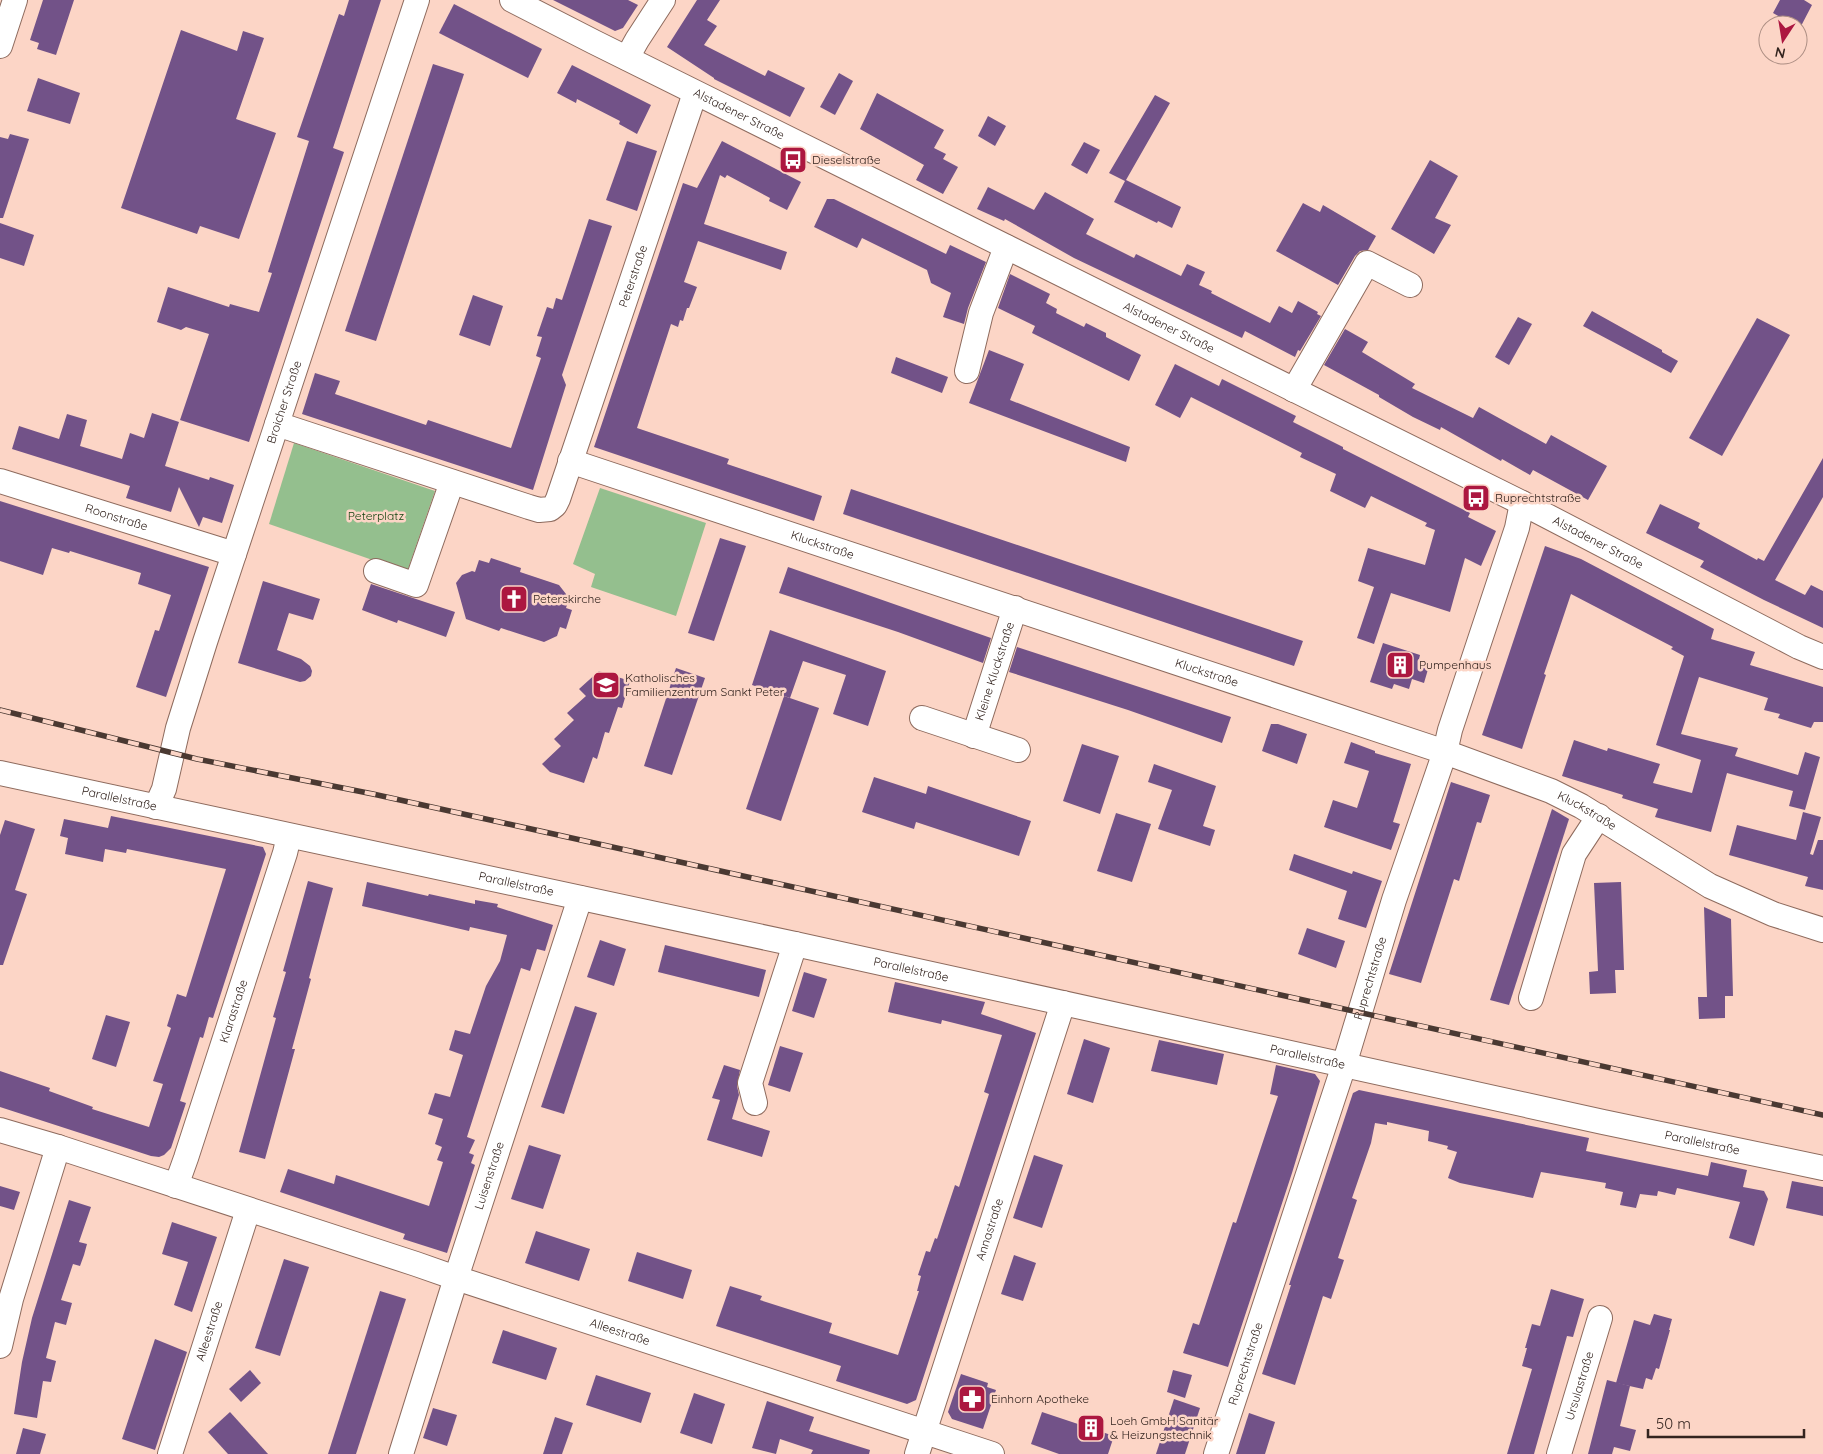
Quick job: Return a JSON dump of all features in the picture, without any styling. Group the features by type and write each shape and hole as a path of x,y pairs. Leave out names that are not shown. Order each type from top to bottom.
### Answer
{"street":[{"path":"0,46 15,0"},
{"name":"Broicher Straße","path":"156,807 164,789 178,728 205,642 417,0"},
{"name":"Alstadener Straße","path":"512,0 1522,503 1800,647 1823,657"},
{"path":"627,58 663,0"},
{"name":"Peterstraße","path":"570,460 696,93"},
{"path":"967,371 980,312 1006,247"},
{"path":"1294,390 1367,263 1410,285"},
{"path":"278,424 529,507 545,510 555,505 570,460"},
{"name":"Kluckstraße","path":"570,460 1445,752 1552,791 1599,816 1710,886 1774,914 1823,930"},
{"name":"Roonstraße","path":"0,481 234,554"},
{"path":"376,572 416,585 452,482"},
{"name":"Ruprechtstraße","path":"1216,1454 1344,1066 1394,900 1445,752 1450,730 1517,528 1522,503"},
{"name":"Kleine Kluckstraße","path":"974,736 1014,608"},
{"name":"Kleine Kluckstraße","path":"922,718 1018,750"},
{"name":"Parallelstraße","path":"0,773 795,944 1317,1058 1344,1066 1823,1168"},
{"path":"1531,998 1574,854 1599,816"},
{"name":"Klarastraße","path":"176,1186 289,836"},
{"name":"Luisenstraße","path":"401,1454 456,1278 580,898"},
{"path":"754,1103 750,1083 795,944"},
{"name":"Annastraße","path":"920,1443 1063,1003"},
{"name":"Alleestraße","path":"0,1130 58,1147 416,1264 920,1443 992,1454"},
{"path":"0,1346 11,1299 58,1147"},
{"name":"Alleestraße","path":"170,1454 248,1210"},
{"name":"Ursulastraße","path":"1559,1454 1600,1318"}],"green space":[{"name":"Peterplatz","path":"294,443 435,491 407,572 269,524"},
{"path":"600,488 706,523 676,616 591,587 595,574 573,564"}],"building":[{"path":"43,0 74,0 56,55 37,49 39,43 30,40"},
{"path":"349,0 381,0 333,148 344,152 249,442 180,420 209,334 186,327 181,330 157,322 168,287 229,307 230,304 259,312 272,273 268,272 309,141 297,137 339,14 344,16"},
{"path":"553,0 628,0 638,5 623,28 615,31"},
{"path":"697,0 720,0 707,20 717,26 704,45 765,76 768,70 805,88 790,117 714,79 667,47"},
{"path":"1780,0 1804,0 1812,5 1807,15 1776,15 1773,13"},
{"path":"454,4 542,49 528,78 439,33"},
{"path":"181,30 237,51 243,31 264,38 236,119 276,133 239,239 200,226 197,234 121,208"},
{"path":"433,64 464,74 376,341 345,331"},
{"path":"572,65 651,105 637,134 619,124 620,121 577,99 576,103 557,93"},
{"path":"839,73 853,81 835,115 820,107"},
{"path":"38,78 80,93 70,124 27,111"},
{"path":"877,93 944,130 934,148 946,154 943,159 958,167 943,194 916,180 924,165 860,129"},
{"path":"1155,95 1170,103 1126,180 1181,207 1172,228 1158,221 1157,223 1114,202 1125,181 1109,173"},
{"path":"988,116 1006,126 995,146 978,136"},
{"path":"10,134 29,139 3,218 0,218 0,137 8,139"},
{"path":"627,141 657,151 637,211 606,200"},
{"path":"722,141 801,182 787,210 769,201 770,198 727,175 725,178 720,175 704,224 787,252 781,270 698,241 684,282 697,287 683,321 680,320 678,327 671,324 637,428 729,459 727,464 822,496 814,521 594,447 683,183 697,188"},
{"path":"1084,142 1100,150 1087,174 1071,165"},
{"path":"1430,160 1458,176 1435,218 1451,225 1434,254 1391,229"},
{"path":"988,187 1034,210 1045,192 1094,219 1086,234 1134,258 1136,254 1181,276 1187,264 1205,272 1199,285 1270,323 1279,306 1292,313 1298,301 1318,312 1317,314 1321,316 1295,357 1245,331 1242,338 1074,258 1005,219 1004,221 977,209"},
{"path":"827,199 834,199 946,254 950,245 986,262 968,308 964,324 943,317 951,293 931,283 927,270 862,238 857,248 814,227"},
{"path":"1303,203 1320,212 1323,205 1376,236 1368,250 1360,251 1355,256 1338,285 1276,251"},
{"path":"589,219 612,226 562,375 566,385 533,490 302,414 315,373 340,381 335,394 426,425 428,420 511,448 541,358 536,356 542,337 537,336 547,307 553,309 556,298 562,300"},
{"path":"0,223 34,235 24,266 0,258"},
{"path":"1010,274 1050,294 1046,303 1057,309 1056,313 1084,327 1086,323 1106,333 1106,337 1141,355 1129,381 1032,333 1035,326 998,308"},
{"path":"473,295 503,306 490,346 459,335"},
{"path":"1592,311 1678,361 1671,373 1583,326"},
{"path":"1518,317 1532,324 1509,365 1495,357"},
{"path":"1757,318 1790,335 1722,456 1689,438"},
{"path":"1345,329 1368,342 1362,352 1415,384 1412,388 1473,418 1479,407 1546,444 1551,435 1607,466 1588,500 1533,470 1530,475 1441,427 1440,430 1413,417 1379,397 1379,395 1324,365"},
{"path":"989,350 1024,364 1010,400 1130,447 1126,462 969,403"},
{"path":"896,357 948,377 942,393 891,373"},
{"path":"1175,364 1219,386 1222,379 1296,416 1293,422 1470,513 1468,517 1496,531 1481,566 1465,558 1450,612 1391,593 1374,644 1357,638 1374,587 1358,581 1368,548 1425,565 1435,530 1425,526 1427,523 1371,496 1365,508 1330,491 1336,474 1300,457 1302,453 1191,397 1180,418 1155,405"},
{"path":"152,413 179,422 165,466 209,480 210,477 234,485 222,523 203,517 199,527 179,487 171,512 126,498 130,486 12,449 19,426 59,439 67,414 87,420 80,446 122,459 130,433 144,438"},
{"path":"1823,458 1823,497 1775,580 1805,595 1811,585 1823,591 1823,628 1700,567 1704,561 1646,533 1660,504 1700,523 1698,528 1757,560 1758,558 1764,561"},
{"path":"851,489 1303,641 1294,666 843,514"},
{"path":"0,501 209,567 166,697 136,687 155,630 159,631 171,595 138,584 141,573 70,551 69,553 52,548 43,575 0,561"},
{"path":"720,538 746,546 714,641 688,633"},
{"path":"1545,546 1581,559 1714,629 1711,639 1755,652 1750,665 1823,687 1823,722 1814,722 1811,728 1778,718 1780,714 1764,710 1768,698 1699,677 1681,734 1738,748 1735,756 1798,775 1805,752 1820,757 1805,810 1789,806 1793,791 1727,773 1711,832 1655,817 1658,809 1622,798 1623,795 1562,776 1574,740 1607,751 1608,748 1660,764 1653,783 1692,793 1701,760 1656,745 1684,656 1671,649 1673,647 1571,594 1544,674 1546,675 1522,749 1482,735"},
{"name":"Peterskirche","path":"491,558 521,568 520,572 559,585 566,594 568,602 566,608 572,610 566,629 560,627 557,636 544,642 501,628 499,631 466,619 456,583 462,575 472,571 475,572 479,560 489,563"},
{"path":"788,567 991,638 983,663 898,632 779,593"},
{"path":"263,581 320,599 313,620 289,613 277,650 301,659 310,666 311,676 305,681 300,682 238,663"},
{"path":"371,584 455,612 446,637 398,620 397,623 362,610"},
{"path":"770,630 886,671 868,726 833,714 846,675 803,661 790,698 752,685"},
{"name":"Pumpenhaus","path":"1383,643 1420,655 1418,663 1429,666 1424,683 1412,679 1409,689 1394,684 1392,689 1370,682"},
{"path":"1017,647 1231,717 1222,743 1128,710 1009,672"},
{"path":"676,668 705,678 672,775 644,766"},
{"path":"599,671 630,681 622,708 618,707 609,733 605,732 597,759 593,757 584,783 550,772 542,764 561,746 554,739 574,720 567,713 586,696 579,689"},
{"path":"784,696 819,708 781,821 746,809"},
{"path":"1271,724 1278,724 1307,734 1297,764 1262,751"},
{"path":"1351,742 1375,751 1375,753 1411,764 1393,822 1400,824 1391,850 1324,827 1333,800 1357,808 1369,771 1344,763"},
{"path":"1082,744 1119,756 1100,814 1063,801"},
{"path":"1154,764 1216,786 1203,826 1215,830 1210,846 1158,829 1172,790 1148,782"},
{"path":"874,777 926,794 928,786 1031,821 1019,856 916,822 914,829 862,812"},
{"path":"1451,782 1490,795 1481,823 1477,822 1459,881 1454,879 1421,983 1389,974"},
{"path":"1552,809 1569,819 1509,1005 1490,1000"},
{"path":"1803,812 1821,817 1810,854 1813,855 1818,840 1823,840 1823,890 1805,886 1808,877 1729,855 1737,825 1796,840"},
{"path":"1116,813 1151,824 1132,882 1097,871"},
{"path":"111,816 263,847 266,854 213,1018 209,1017 203,1038 200,1037 180,1101 186,1103 171,1148 159,1157 0,1107 0,1071 50,1088 49,1091 93,1107 92,1109 149,1127 163,1084 153,1081 171,1028 167,1026 177,994 186,997 226,869 127,849 126,853 105,849 103,862 65,854 68,838 60,836 64,819 108,828"},
{"path":"5,820 35,829 15,890 27,894 3,965 0,965 0,835"},
{"path":"1294,854 1352,874 1353,871 1382,881 1366,928 1338,919 1347,891 1289,870"},
{"path":"308,881 333,888 292,1049 295,1049 265,1159 239,1152 276,1018 273,1017 286,972 283,971"},
{"path":"367,882 428,896 429,894 475,904 475,900 498,904 497,907 553,925 545,951 537,949 530,971 521,968 467,1137 475,1140 469,1153 474,1155 471,1163 475,1165 447,1253 403,1239 405,1234 280,1192 288,1169 334,1184 336,1175 429,1206 443,1162 437,1160 442,1147 435,1144 443,1119 428,1114 435,1093 450,1097 463,1055 449,1050 455,1030 470,1034 486,986 500,961 507,935 470,927 469,931 362,906"},
{"path":"1621,882 1624,970 1615,970 1616,993 1590,994 1589,972 1598,971 1594,883"},
{"path":"1704,907 1731,919 1733,996 1725,996 1725,1018 1699,1019 1698,997 1707,997"},
{"path":"1307,928 1345,941 1336,968 1298,954"},
{"path":"600,940 626,949 614,986 587,977"},
{"path":"665,945 766,970 759,997 658,972"},
{"path":"804,972 827,979 814,1018 792,1011"},
{"path":"895,982 985,1002 981,1014 1036,1033 916,1400 907,1404 836,1381 841,1366 716,1326 730,1286 762,1296 760,1300 832,1323 829,1333 898,1355 919,1291 917,1291 921,1276 918,1275 926,1251 930,1252 935,1238 937,1239 955,1185 959,1187 989,1094 984,1092 1002,1035 942,1020 941,1024 888,1012"},
{"path":"575,1006 597,1013 564,1114 541,1107"},
{"path":"106,1015 130,1022 116,1067 92,1059"},
{"path":"1084,1039 1110,1048 1093,1103 1067,1094"},
{"path":"1159,1040 1224,1054 1217,1085 1151,1071"},
{"path":"780,1046 803,1053 790,1092 768,1085"},
{"path":"724,1065 740,1070 737,1086 739,1095 732,1119 770,1131 762,1157 707,1140 720,1100 712,1098"},
{"path":"1276,1065 1315,1074 1320,1081 1292,1173 1228,1367 1183,1353 1193,1323 1199,1325 1233,1222 1236,1223 1278,1096 1270,1094"},
{"path":"1359,1090 1589,1138 1586,1151 1708,1176 1711,1162 1747,1170 1743,1187 1764,1191 1768,1199 1754,1246 1729,1238 1740,1202 1677,1188 1675,1195 1658,1191 1657,1196 1640,1194 1636,1208 1620,1205 1623,1192 1605,1188 1606,1183 1541,1172 1533,1198 1460,1183 1448,1178 1457,1152 1447,1149 1448,1146 1428,1141 1429,1131 1387,1122 1387,1125 1375,1123 1371,1143 1352,1198 1357,1200 1338,1258 1344,1260 1331,1299 1323,1296 1295,1385 1262,1374 1291,1285 1289,1285 1353,1093"},
{"path":"529,1145 561,1155 543,1209 511,1199"},
{"path":"1034,1155 1063,1165 1042,1228 1013,1218"},
{"path":"1792,1181 1823,1187 1823,1216 1786,1208"},
{"path":"0,1186 20,1192 14,1210 0,1206"},
{"path":"69,1200 91,1207 79,1242 87,1244 84,1255 80,1266 73,1264 61,1300 72,1303 66,1325 55,1322 46,1358 56,1361 51,1382 43,1381 37,1418 14,1414 22,1362 32,1318"},
{"path":"172,1222 217,1237 192,1312 174,1305 188,1262 162,1254"},
{"path":"536,1231 590,1249 579,1281 525,1263"},
{"path":"637,1252 692,1270 683,1299 628,1281"},
{"path":"1014,1255 1036,1263 1023,1301 1001,1294"},
{"path":"284,1259 309,1267 280,1356 255,1348"},
{"path":"1551,1289 1584,1299 1573,1337 1567,1336 1534,1454 1507,1454 1532,1369 1522,1366 1527,1348 1525,1348 1532,1324 1540,1326"},
{"path":"380,1291 406,1299 356,1454 328,1454"},
{"path":"1654,1314 1672,1319 1659,1369 1656,1368 1652,1380 1646,1378 1643,1389 1616,1383 1634,1320 1650,1325"},
{"path":"503,1330 557,1348 546,1380 492,1363"},
{"path":"155,1339 187,1352 155,1450 122,1439"},
{"path":"250,1370 261,1383 241,1402 229,1389"},
{"path":"1173,1370 1192,1375 1185,1398 1167,1392"},
{"path":"961,1374 988,1383 987,1387 996,1390 983,1429 952,1419 948,1412"},
{"path":"596,1375 651,1393 641,1423 586,1405"},
{"path":"1607,1380 1630,1386 1620,1426 1636,1430 1630,1451 1614,1447 1612,1454 1588,1454"},
{"path":"694,1393 725,1404 712,1444 680,1433"},
{"path":"1174,1399 1200,1408 1185,1454 1156,1454"},
{"path":"767,1401 814,1417 809,1431 870,1450 869,1454 811,1454 813,1450 780,1439 776,1454 752,1448"},
{"path":"433,1408 457,1415 447,1446 423,1438"},
{"path":"230,1412 268,1454 228,1454 208,1432"},
{"path":"1042,1412 1114,1436 1108,1454 1059,1454 1031,1444"},
{"path":"1249,1413 1275,1422 1265,1454 1236,1454"},
{"path":"555,1417 573,1423 562,1454 543,1454"},
{"path":"23,1428 46,1434 40,1454 16,1454"}],"railway":[{"path":"0,710 197,759 373,794 1823,1115"}],"place":[{"name":"Dieselstraße","path":"793,160"},
{"name":"Ruprechtstraße","path":"1476,498"},
{"name":"Peterskirche","path":"514,599"},
{"name":"Pumpenhaus","path":"1400,665"},
{"name":"Katholisches Familienzentrum Sankt Peter","path":"606,685"},
{"name":"Einhorn Apotheke","path":"972,1399"},
{"name":"Loeh GmbH Sanitär & Heizungstechnik","path":"1091,1428"}]}
